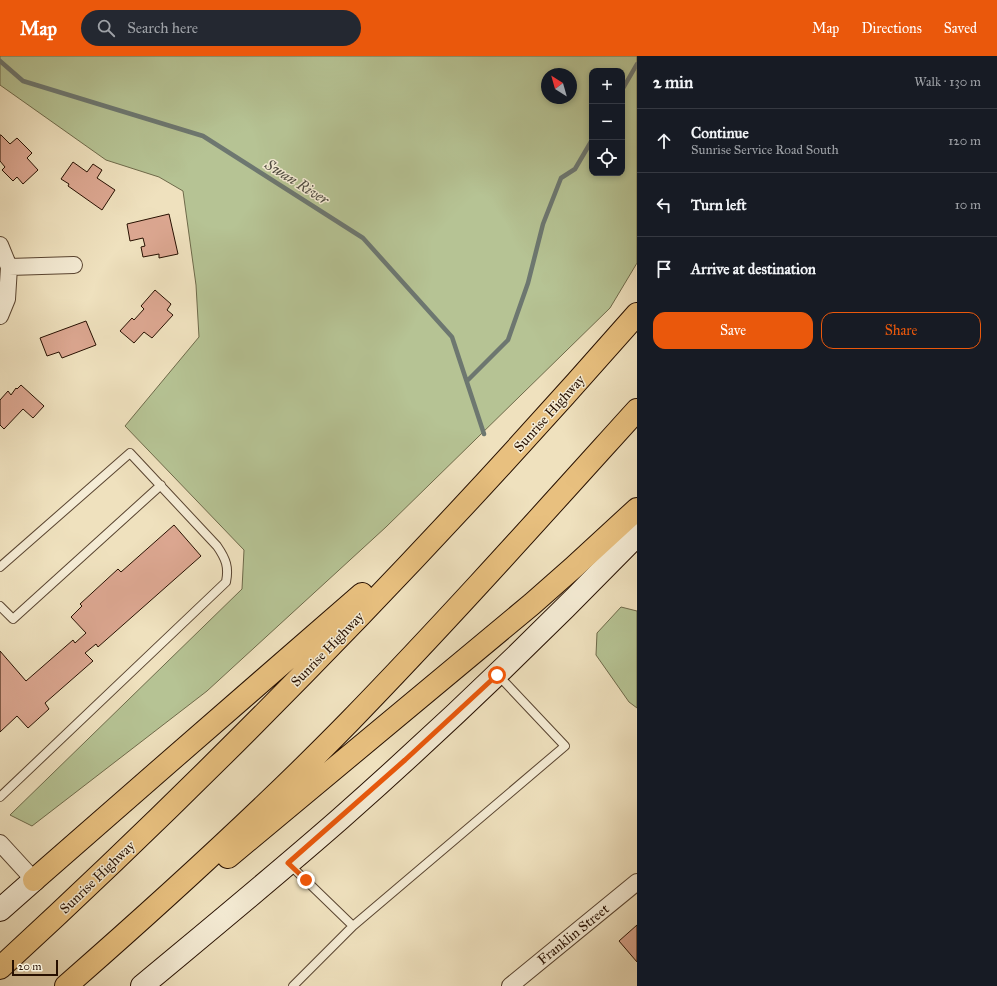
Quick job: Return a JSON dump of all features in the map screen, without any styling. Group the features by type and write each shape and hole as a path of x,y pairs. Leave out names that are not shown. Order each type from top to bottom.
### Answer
{"highway":[{"name":"Sunrise Highway","path":"0,968 60,913 238,741 325,652 530,434 637,314"},
{"path":"66,986 189,876 348,724 428,640 637,410"},
{"path":"109,948 228,858 532,604 637,509"},
{"path":"34,880 371,586 448,522"}],"main road":[{"path":"142,986 288,863 399,766 497,675 637,535"},
{"path":"0,910 34,880"}],"street":[{"path":"0,244 9,267 7,299 0,316"},
{"path":"9,267 74,265"},
{"path":"0,843 34,880"},
{"name":"Franklin Street","path":"510,986 637,882"}],"lane":[{"path":"0,567 130,453 220,550 227,564 228,573 226,582 0,797"},
{"path":"0,606 12,619 161,485"},
{"path":"293,986 353,926 566,746 497,675"},
{"path":"288,863 353,926"}],"green space":[{"path":"0,56 637,56 637,263 610,308 386,527 207,691 32,826 10,815 242,589 244,550 125,426 199,337 196,285 183,191 159,177 106,160 0,85"},
{"path":"621,607 637,611 637,708 629,702 596,655 597,633"}],"building":[{"path":"0,135 10,144 17,138 32,153 27,158 38,170 23,184 17,177 13,181 2,170 5,167 0,161"},
{"path":"73,162 87,172 93,164 102,170 97,178 115,190 102,210 68,186 69,184 61,179"},
{"path":"169,214 178,254 159,258 159,254 143,257 141,247 145,246 143,238 130,241 127,224"},
{"path":"155,290 171,304 167,310 173,315 152,338 144,332 134,343 120,331 132,318 134,320 144,309 141,306"},
{"path":"86,321 96,345 62,358 59,352 47,356 40,338"},
{"path":"21,385 44,406 33,418 23,409 4,429 0,425 0,400 8,391 11,395 16,388 17,389"},
{"path":"174,525 201,556 98,647 96,644 85,653 93,661 45,703 49,709 28,728 17,716 0,732 0,651 26,681 73,640 75,643 86,633 71,617 82,606 80,604 118,569 121,572"},
{"path":"637,925 637,962 619,941"}],"waterway":[{"name":"Swan River","path":"0,61 23,81 203,136 363,238 452,337 484,434"},
{"path":"625,85 637,64"},
{"path":"467,381 508,340 528,283 543,224 561,178 575,169 589,145"}],"route":[{"path":"306,880 288,863 405,760 497,675"}]}
